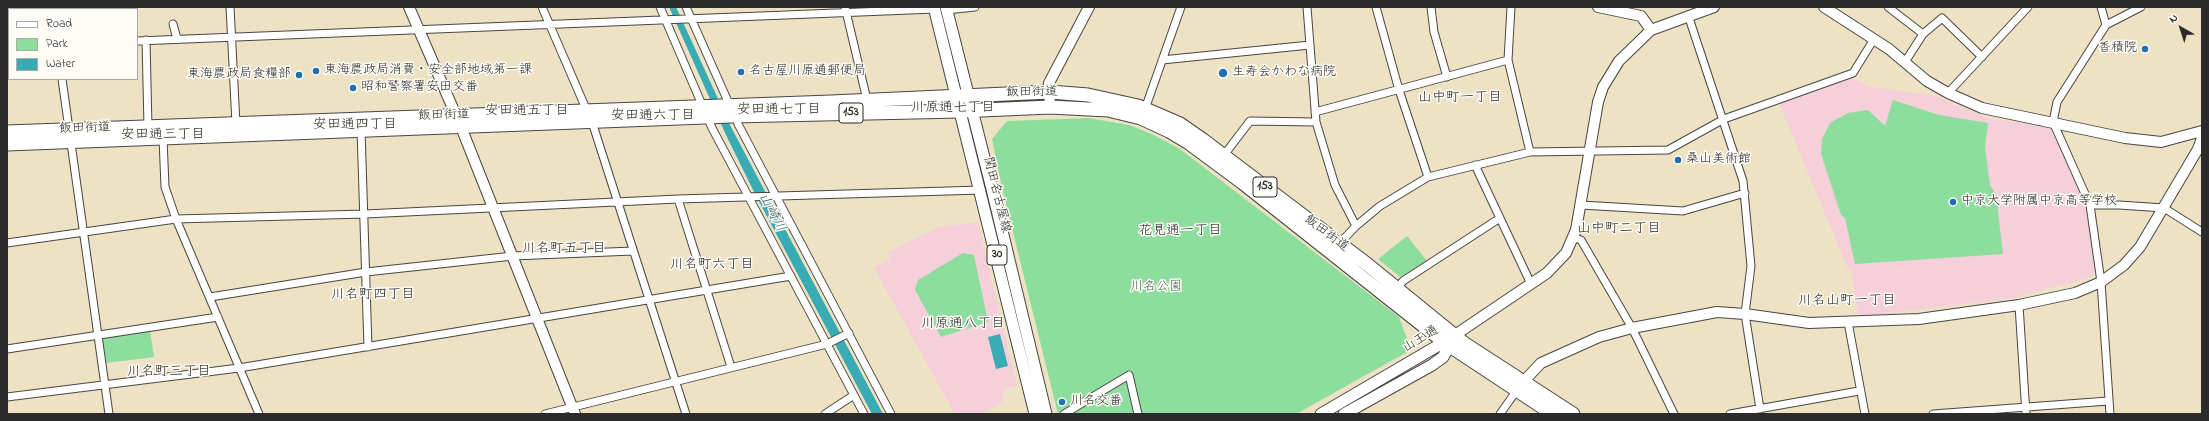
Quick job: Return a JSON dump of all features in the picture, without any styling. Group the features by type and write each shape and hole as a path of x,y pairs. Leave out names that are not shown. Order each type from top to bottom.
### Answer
{"highway":[{"name":"飯田街道","path":"731,111 868,100 1050,92 1088,95 1145,109 1180,124 1224,155 1397,288 1450,342"},
{"name":"飯田街道","path":"7,144 148,127 236,124 458,121 731,111 966,111 1050,107 1090,108 1125,113 1147,121 1180,137 1243,183 1450,342 1520,386 1573,414"},
{"name":"飯田街道","path":"7,132 69,136 163,138 361,130 458,121"},
{"name":"飯田街道","path":"1520,386 1552,414"}],"main road":[{"name":"関田名古屋線","path":"940,8 1046,414"},
{"name":"関田名古屋線","path":"966,111 981,190 1035,414"},
{"name":"山王通","path":"1321,414 1450,342"},
{"name":"山王通","path":"1344,414 1432,365 1443,357 1450,342"}],"street":[{"path":"230,7 236,124"},
{"path":"409,7 494,208 574,410"},
{"path":"542,7 589,116 619,203 686,414"},
{"path":"660,7 706,112 864,414"},
{"path":"686,7 731,111 891,414"},
{"path":"138,41 691,19 846,10 975,7"},
{"path":"1050,107 1049,83 1089,7"},
{"path":"1145,109 1181,7"},
{"path":"1308,7 1316,122 1335,185 1356,226"},
{"path":"1376,7 1399,90 1428,177"},
{"path":"1432,7 1434,32 1447,76"},
{"path":"1511,7 1508,60 1530,152"},
{"path":"1598,7 1631,10 1641,16 1651,30"},
{"path":"1450,342 1531,284 1561,260 1574,238 1581,205 1589,151 1603,87 1619,61 1651,30 1714,7"},
{"path":"1824,7 1874,39 1906,62 1927,81 1948,93 1982,108 2125,138 2162,142 2202,131"},
{"path":"1888,7 1924,34"},
{"path":"1948,93 2028,7"},
{"path":"2101,7 2106,25"},
{"path":"2110,414 2101,282 2090,205 2053,122 2057,102 2106,25 2141,7"},
{"path":"846,10 868,100"},
{"path":"1688,16 1724,119 1745,193 1751,266 1745,314 1760,409"},
{"path":"1906,62 1924,34 1942,18 1982,57"},
{"path":"173,24 177,39"},
{"path":"1340,244 1356,226 1380,206 1428,177 1530,152 1668,150 1724,119 1853,73 1874,39"},
{"path":"146,40 148,127"},
{"path":"1162,60 1310,45"},
{"path":"1315,112 1508,60"},
{"path":"62,80 108,414"},
{"path":"1224,155 1250,121 1316,122"},
{"path":"361,130 365,214 368,347"},
{"path":"163,138 165,187 176,219 259,414"},
{"path":"1500,414 1520,386 1541,362 1599,337 1632,328 1717,312 1745,314 1809,323 1918,319 2019,304 2075,293 2101,282 2124,265 2140,246 2198,149 2202,138"},
{"path":"1475,165 1531,284"},
{"path":"7,243 176,219 365,214 750,197 981,190"},
{"path":"1581,205 1683,212 1745,193"},
{"path":"678,200 731,367"},
{"path":"2090,205 2119,204 2164,208 2202,232"},
{"path":"1397,288 1403,282 1500,218"},
{"path":"1574,238 1581,240 1632,328 1674,414"},
{"path":"210,297 366,272 513,256 633,251"},
{"path":"7,397 240,368 791,276"},
{"path":"2019,304 2026,410"},
{"path":"7,349 218,317"},
{"path":"1848,322 1859,391 1865,414"},
{"path":"546,414 574,410 676,380 827,344 849,333"},
{"path":"1064,414 1129,375 1138,414"},
{"path":"1730,414 1859,391"},
{"path":"825,414 854,395"},
{"path":"1932,414 2026,410 2108,401"}],"shaded area":[{"name":"中京大学附属中京高等学校","path":"1851,78 1871,87 1932,95 1991,119 2049,126 2084,196 2095,271 2089,278 2008,299 1858,317 1851,269 1848,269 1779,103"},
{"path":"978,222 1017,385 1003,389 1002,402 981,414 955,414 874,268 890,259 888,252 939,227"}],"green space":[{"path":"1893,100 1939,115 1988,123 1985,147 1990,186 1996,194 2003,254 1855,264 1845,218 1841,215 1821,154 1822,139 1830,123 1848,113 1868,110 1885,126"},
{"name":"川名公園","path":"1089,118 1129,125 1152,134 1180,149 1399,317 1411,350 1296,414 1058,414 1002,188 992,139 1007,121"},
{"path":"1407,236 1427,261 1400,277 1378,259"},
{"path":"963,253 974,255 988,322 941,337 915,290 918,280"},
{"path":"150,330 154,357 106,363 102,337"}],"water":[{"name":"山崎川","path":"669,7 676,7 731,127 883,414 872,414 754,192 726,135"},
{"path":"1000,334 1008,366 996,369 988,337"}],"place":[{"name":"香積院","path":"2145,49"},
{"name":"東海農政局消費・安全部地域第一課","path":"316,71"},
{"name":"名古屋川原通郵便局","path":"741,72"},
{"name":"生寿会かわな病院","path":"1223,73"},
{"name":"東海農政局食糧部","path":"299,75"},
{"name":"昭和警察署安田交番","path":"353,88"},
{"name":"桑山美術館","path":"1678,160"},
{"name":"中京大学附属中京高等学校","path":"1953,202"},
{"name":"川名交番","path":"1062,402"}],"district":[{"name":"山中町一丁目","path":"1460,99"},
{"name":"川原通七丁目","path":"953,109"},
{"name":"安田通七丁目","path":"779,111"},
{"name":"安田通五丁目","path":"527,112"},
{"name":"安田通六丁目","path":"653,117"},
{"name":"安田通四丁目","path":"355,126"},
{"name":"安田通三丁目","path":"163,136"},
{"name":"山中町二丁目","path":"1619,230"},
{"name":"花見通一丁目","path":"1180,232"},
{"name":"川名町五丁目","path":"564,250"},
{"name":"川名町六丁目","path":"712,266"},
{"name":"川名町四丁目","path":"373,296"},
{"name":"川名山町一丁目","path":"1847,302"},
{"name":"川原通八丁目","path":"963,325"},
{"name":"川名町三丁目","path":"169,373"}]}
